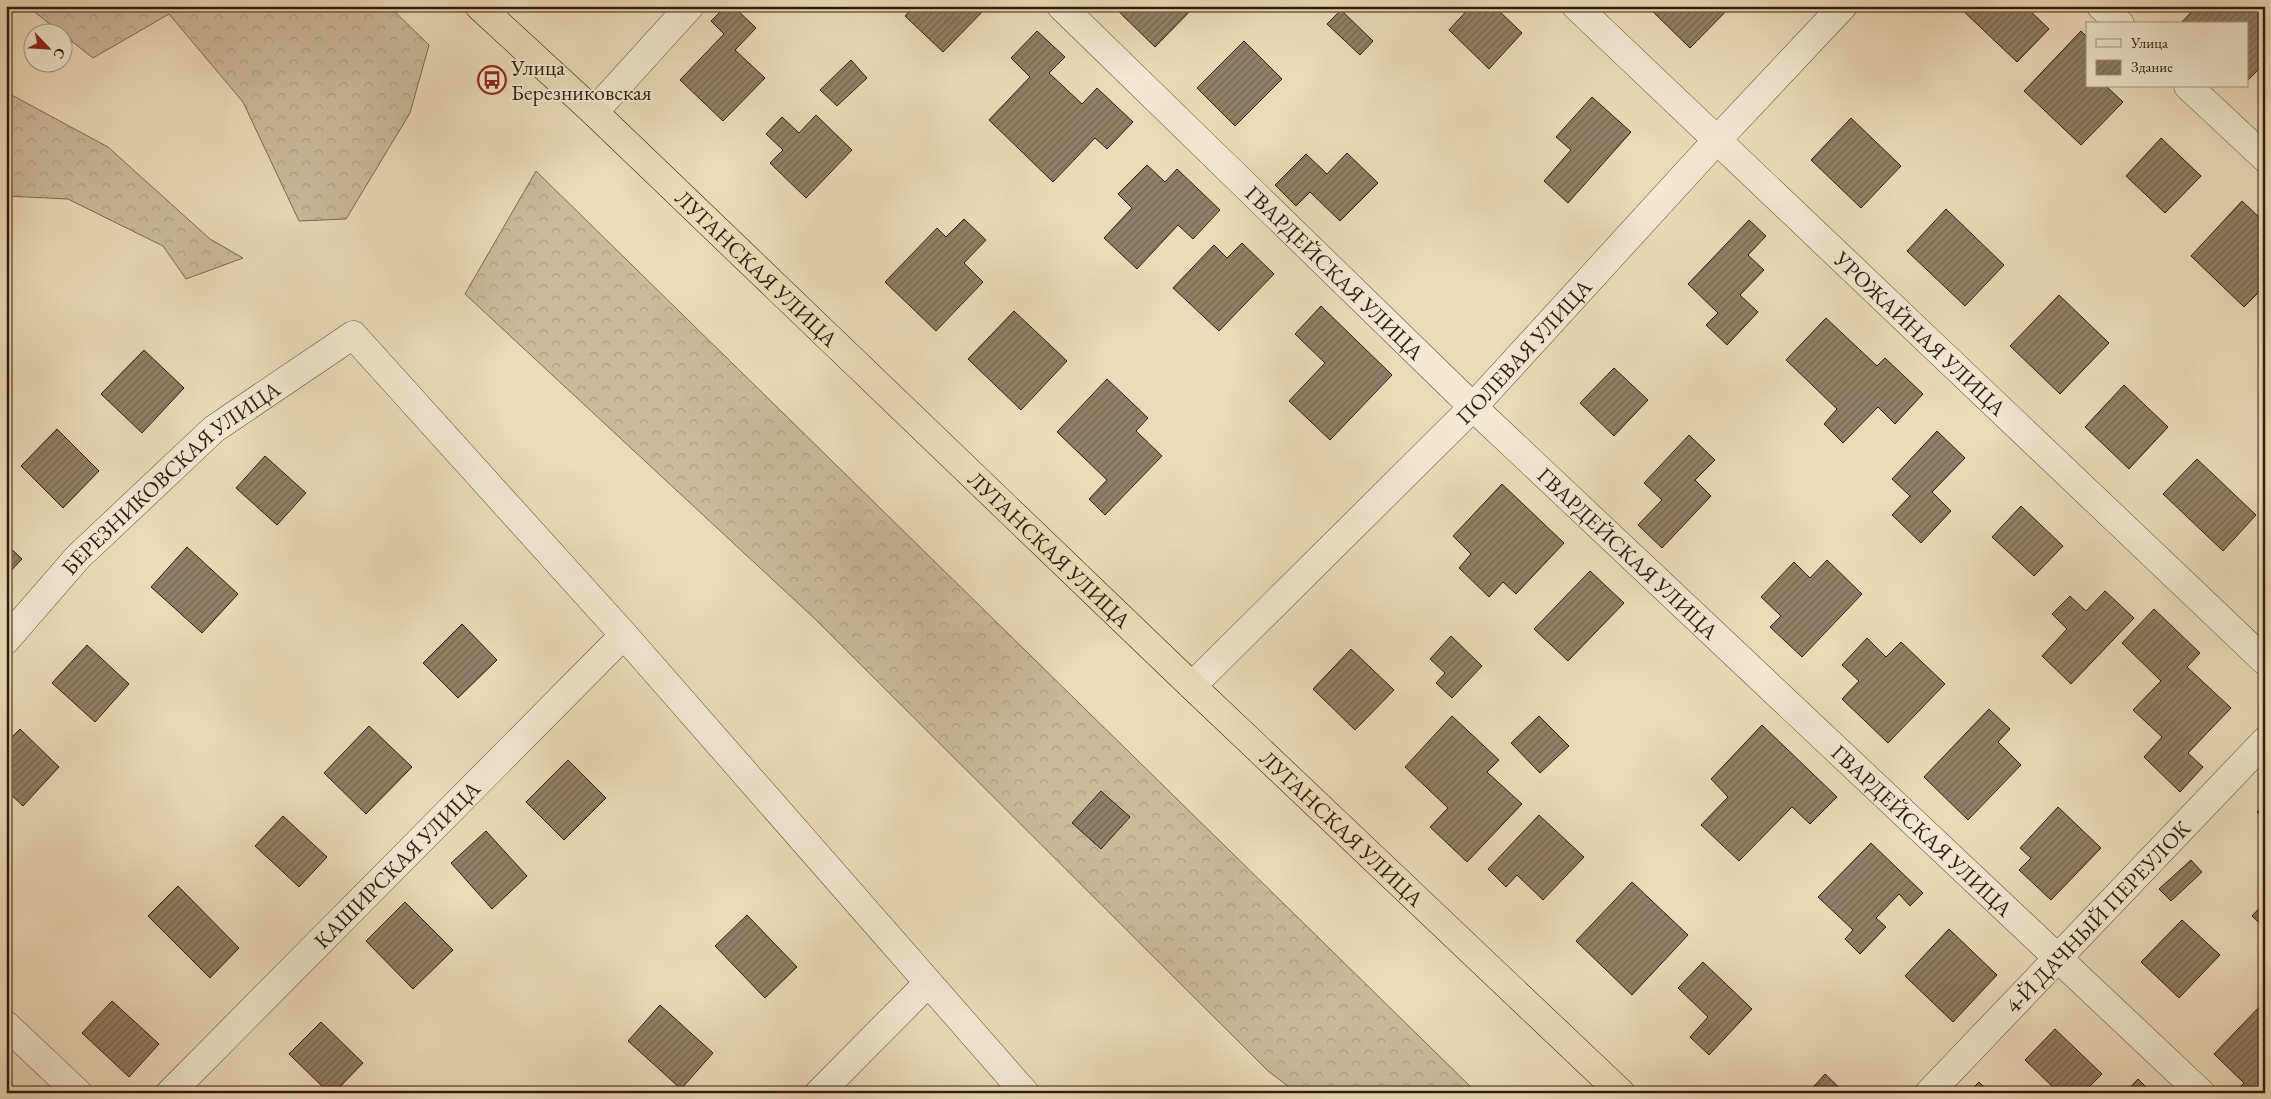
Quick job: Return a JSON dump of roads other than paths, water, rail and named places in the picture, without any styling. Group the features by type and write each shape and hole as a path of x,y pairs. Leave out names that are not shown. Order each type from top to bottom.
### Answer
{"highway":[{"name":"ЛУГАНСКАЯ УЛИЦА","path":"478,6 594,112 1192,686 1621,1093"}],"street":[{"path":"594,112 690,6"},
{"name":"ГВАРДЕЙСКАЯ УЛИЦА","path":"1061,6 1473,407 2201,1093"},
{"name":"УРОЖАЙНАЯ УЛИЦА","path":"1576,6 2265,661"},
{"name":"ПОЛЕВАЯ УЛИЦА","path":"1192,686 1473,407 1844,6"},
{"path":"2101,6 2118,22"},
{"path":"2190,88 2265,158"},
{"name":"БЕРЕЗНИКОВСКАЯ УЛИЦА","path":"6,640 78,557 214,429 353,335 624,634"},
{"path":"624,634 1025,1093"},
{"name":"КАШИРСКАЯ УЛИЦА","path":"170,1093 624,634"},
{"name":"4-Й ДАЧНЫЙ ПЕРЕУЛОК","path":"1929,1093 2265,741"},
{"path":"819,1093 928,984"},
{"path":"6,1025 78,1093"}],"place":[{"name":"Улица Березниковская","path":"492,80"}]}
